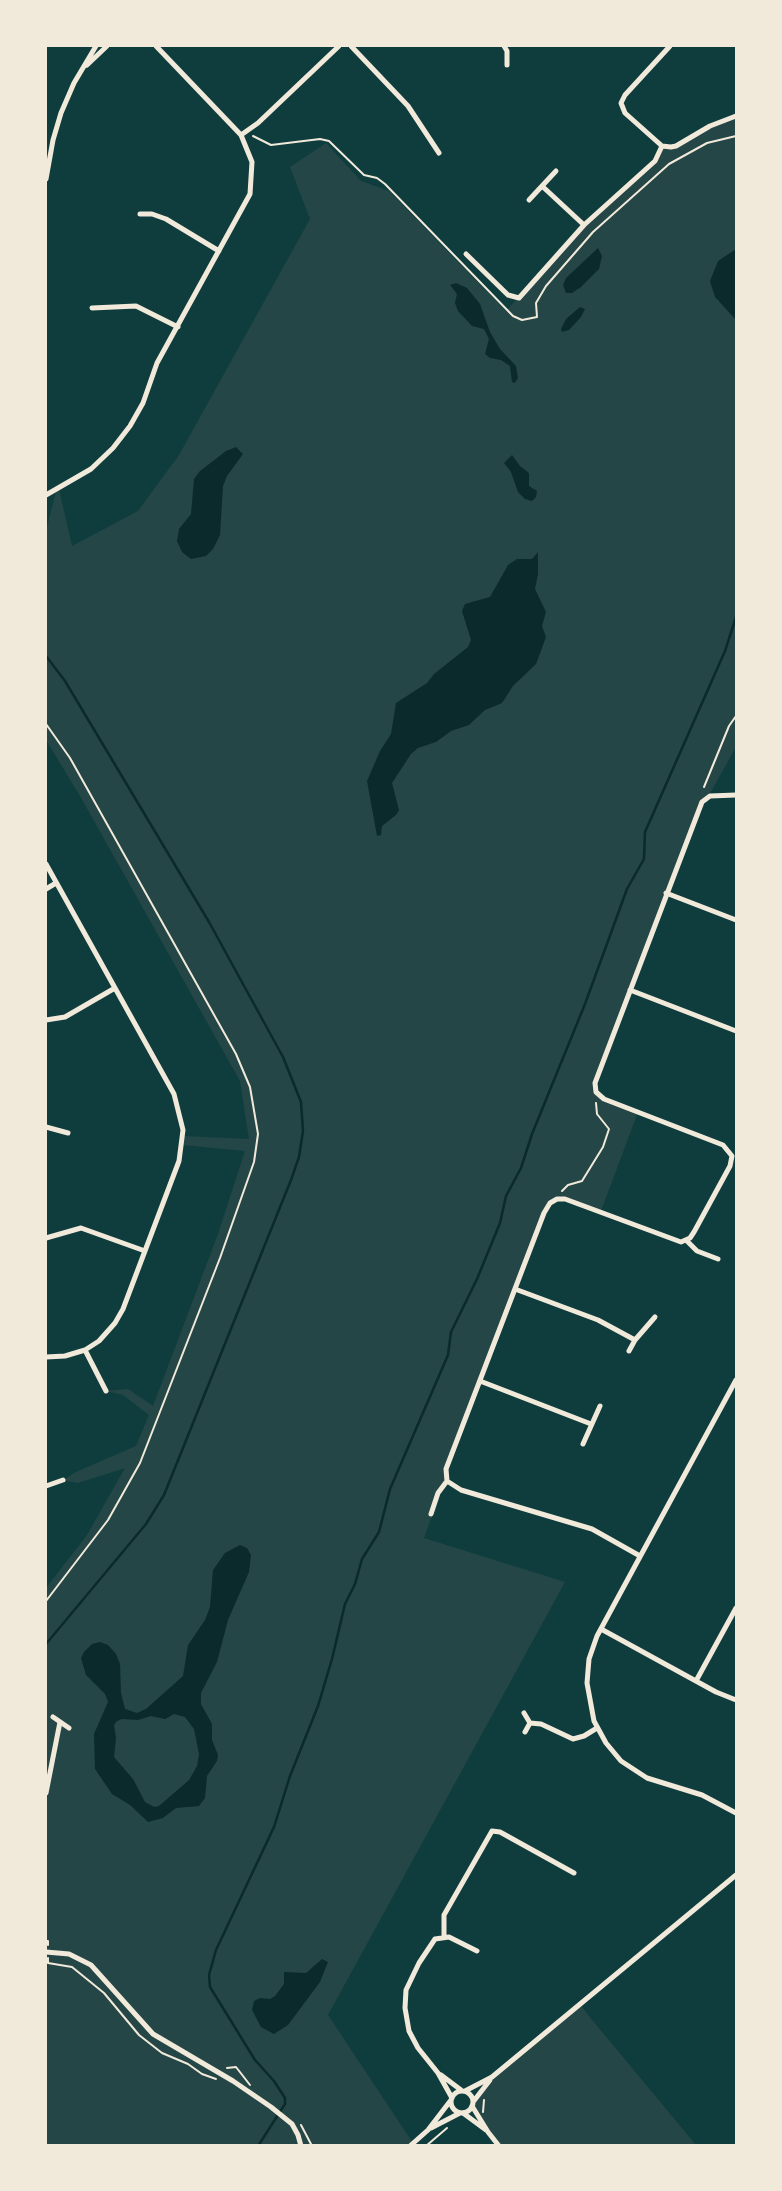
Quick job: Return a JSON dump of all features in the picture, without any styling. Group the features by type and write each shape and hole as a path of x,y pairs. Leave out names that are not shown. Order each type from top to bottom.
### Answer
{"street":[{"path":"46,156 66,100 96,46"},
{"path":"80,72 107,46"},
{"path":"46,495 91,469 122,438 138,413 157,363 250,194 252,162 243,138 156,46"},
{"path":"351,46 408,106 439,153"},
{"path":"670,46 625,94 621,103 625,113 662,146 671,148 710,126 737,116"},
{"path":"243,138 335,47"},
{"path":"507,65 508,47"},
{"path":"46,178 52,140"},
{"path":"466,254 508,295 519,298 584,225 654,161 662,146"},
{"path":"529,200 556,171"},
{"path":"542,186 584,225"},
{"path":"140,214 152,214 166,219 219,251"},
{"path":"92,308 136,306 178,327"},
{"path":"431,1514 439,1493 447,1482 446,1469 550,1203 557,1199 570,1201 676,1241 686,1240 694,1232 730,1166 734,1153 723,1145 604,1099 596,1092 596,1077 702,802 710,796 737,796"},
{"path":"46,864 174,1094 183,1122 179,1161 119,1317 105,1336 85,1350 65,1356 46,1357"},
{"path":"46,889 56,883"},
{"path":"666,892 737,920"},
{"path":"46,1020 65,1017 115,988"},
{"path":"630,990 737,1031"},
{"path":"46,1127 68,1133"},
{"path":"46,1238 80,1228 145,1251"},
{"path":"686,1240 697,1251 718,1259"},
{"path":"515,1289 598,1320 635,1339"},
{"path":"629,1351 635,1339 655,1317"},
{"path":"85,1350 106,1391"},
{"path":"737,1380 601,1629 591,1651 587,1683 589,1704 597,1728 614,1754 637,1773 656,1782 702,1795 737,1813"},
{"path":"480,1381 591,1424"},
{"path":"583,1444 600,1406"},
{"path":"46,1486 63,1480"},
{"path":"447,1482 461,1490 592,1529 640,1556"},
{"path":"696,1681 737,1608"},
{"path":"601,1629 716,1692 737,1700"},
{"path":"524,1713 530,1723"},
{"path":"53,1717 69,1728"},
{"path":"46,1793 60,1722"},
{"path":"530,1723 541,1724 573,1739 597,1728"},
{"path":"525,1732 530,1723"},
{"path":"444,1937 444,1915 492,1831 500,1832 574,1873"},
{"path":"410,2146 428,2130 456,2092 464,2091 492,2077 737,1875"},
{"path":"477,1951 455,1939 444,1937 432,1941 410,1979 405,1999 405,2016 409,2031 418,2048 438,2073 453,2108 488,2132"},
{"path":"46,1952 69,1954 91,1965 153,2034 233,2081 271,2107 288,2120 298,2134 301,2146"},
{"path":"438,2073 470,2094 488,2132 499,2146"},
{"path":"428,2130 469,2111 492,2077"}],"path":[{"path":"254,136 271,145 320,139 329,141 364,175 377,178 385,184 513,316 522,320 537,317 536,303 545,286 593,232 668,164 713,141 737,136"},
{"path":"704,788 729,726 737,716"},
{"path":"46,724 70,758 236,1054 252,1095 258,1135 254,1162 220,1258 141,1463 108,1520 46,1601"},
{"path":"562,1191 568,1185 582,1181 603,1147 609,1129 597,1114 596,1103"},
{"path":"46,1941 48,1944"},
{"path":"481,2114 485,2096"},
{"path":"426,2146 452,2124"},
{"path":"305,2132 312,2146"}],"shaded area":[{"path":"736,116 736,747 704,800 595,1083 600,1096 638,1112 604,1203 600,1213 559,1199 548,1206 446,1469 446,1477 424,1538 565,1582 328,2015 413,2143 46,2145 46,1588 87,1535 125,1468 78,1483 63,1480 136,1446 149,1415 123,1395 106,1391 128,1389 153,1406 218,1234 245,1151 183,1145 183,1136 249,1139 240,1081 46,740 46,531 56,491 59,489 72,546 138,511 179,455 310,219 290,167 326,143 361,181 389,191 506,311 562,249 655,161 662,146 671,147"},
{"path":"598,248 602,256 599,269 581,287 572,293 566,293 563,285 566,278"},
{"path":"736,249 736,320 715,297 710,281 718,261"},
{"path":"456,283 467,288 480,304 490,332 500,349 516,366 518,378 515,383 512,382 510,366 485,354 489,339 484,329 472,326 458,311 455,303 457,294 450,285"},
{"path":"580,307 585,309 581,317 569,330 562,332 566,319"},
{"path":"236,447 243,454 223,486 220,535 206,556 191,559 182,552 177,541 179,529 191,514 194,479 226,451"},
{"path":"512,455 529,473 529,486 537,491 532,501 525,499 518,492 511,472 504,463"},
{"path":"538,552 535,589 546,612 542,626 546,637 536,664 513,686 502,703 485,710 469,725 451,731 411,754 392,783 399,810 382,826 381,835 377,836 367,781 391,734 396,703 427,683 434,674 468,647 471,640 462,611 465,604 490,597 508,565 517,559 532,559"},
{"path":"240,1545 247,1548 251,1555 249,1572 228,1620 217,1662 201,1693 201,1704 212,1724 212,1740 218,1755 217,1761 207,1776 205,1798 199,1806 176,1808 163,1818 148,1822 130,1805 112,1794 95,1769 94,1734 108,1702 105,1694 86,1675 81,1658 92,1644 100,1642 108,1645 120,1664 121,1693 125,1709 137,1713 146,1709 183,1676 188,1645 205,1620 210,1607 213,1570 225,1553","holes":["174,1714 185,1717 194,1729 199,1754 197,1766 189,1780 159,1806 154,1807 145,1802 133,1779 114,1757 114,1725 122,1719 138,1720 151,1716 165,1719"]},
{"path":"322,1959 328,1962 320,1982 288,2025 274,2034 261,2027 252,2010 254,2001 275,1996 284,1984 284,1972 306,1973"},
{"path":"580,2004 696,2145 499,2145 472,2106 492,2077"}],"waterway":[{"path":"258,2146 285,2104 285,2098 255,2060 210,1987 209,1975 216,1950 274,1827 290,1776 318,1706 345,1604 355,1584 362,1559 379,1532 390,1489 448,1355 451,1332 500,1223 506,1196 521,1168 627,889 644,859 645,832 725,651 736,617"},
{"path":"46,656 65,681 209,922 283,1057 301,1102 303,1131 299,1157 291,1180 164,1495 146,1524 46,1644"}]}
